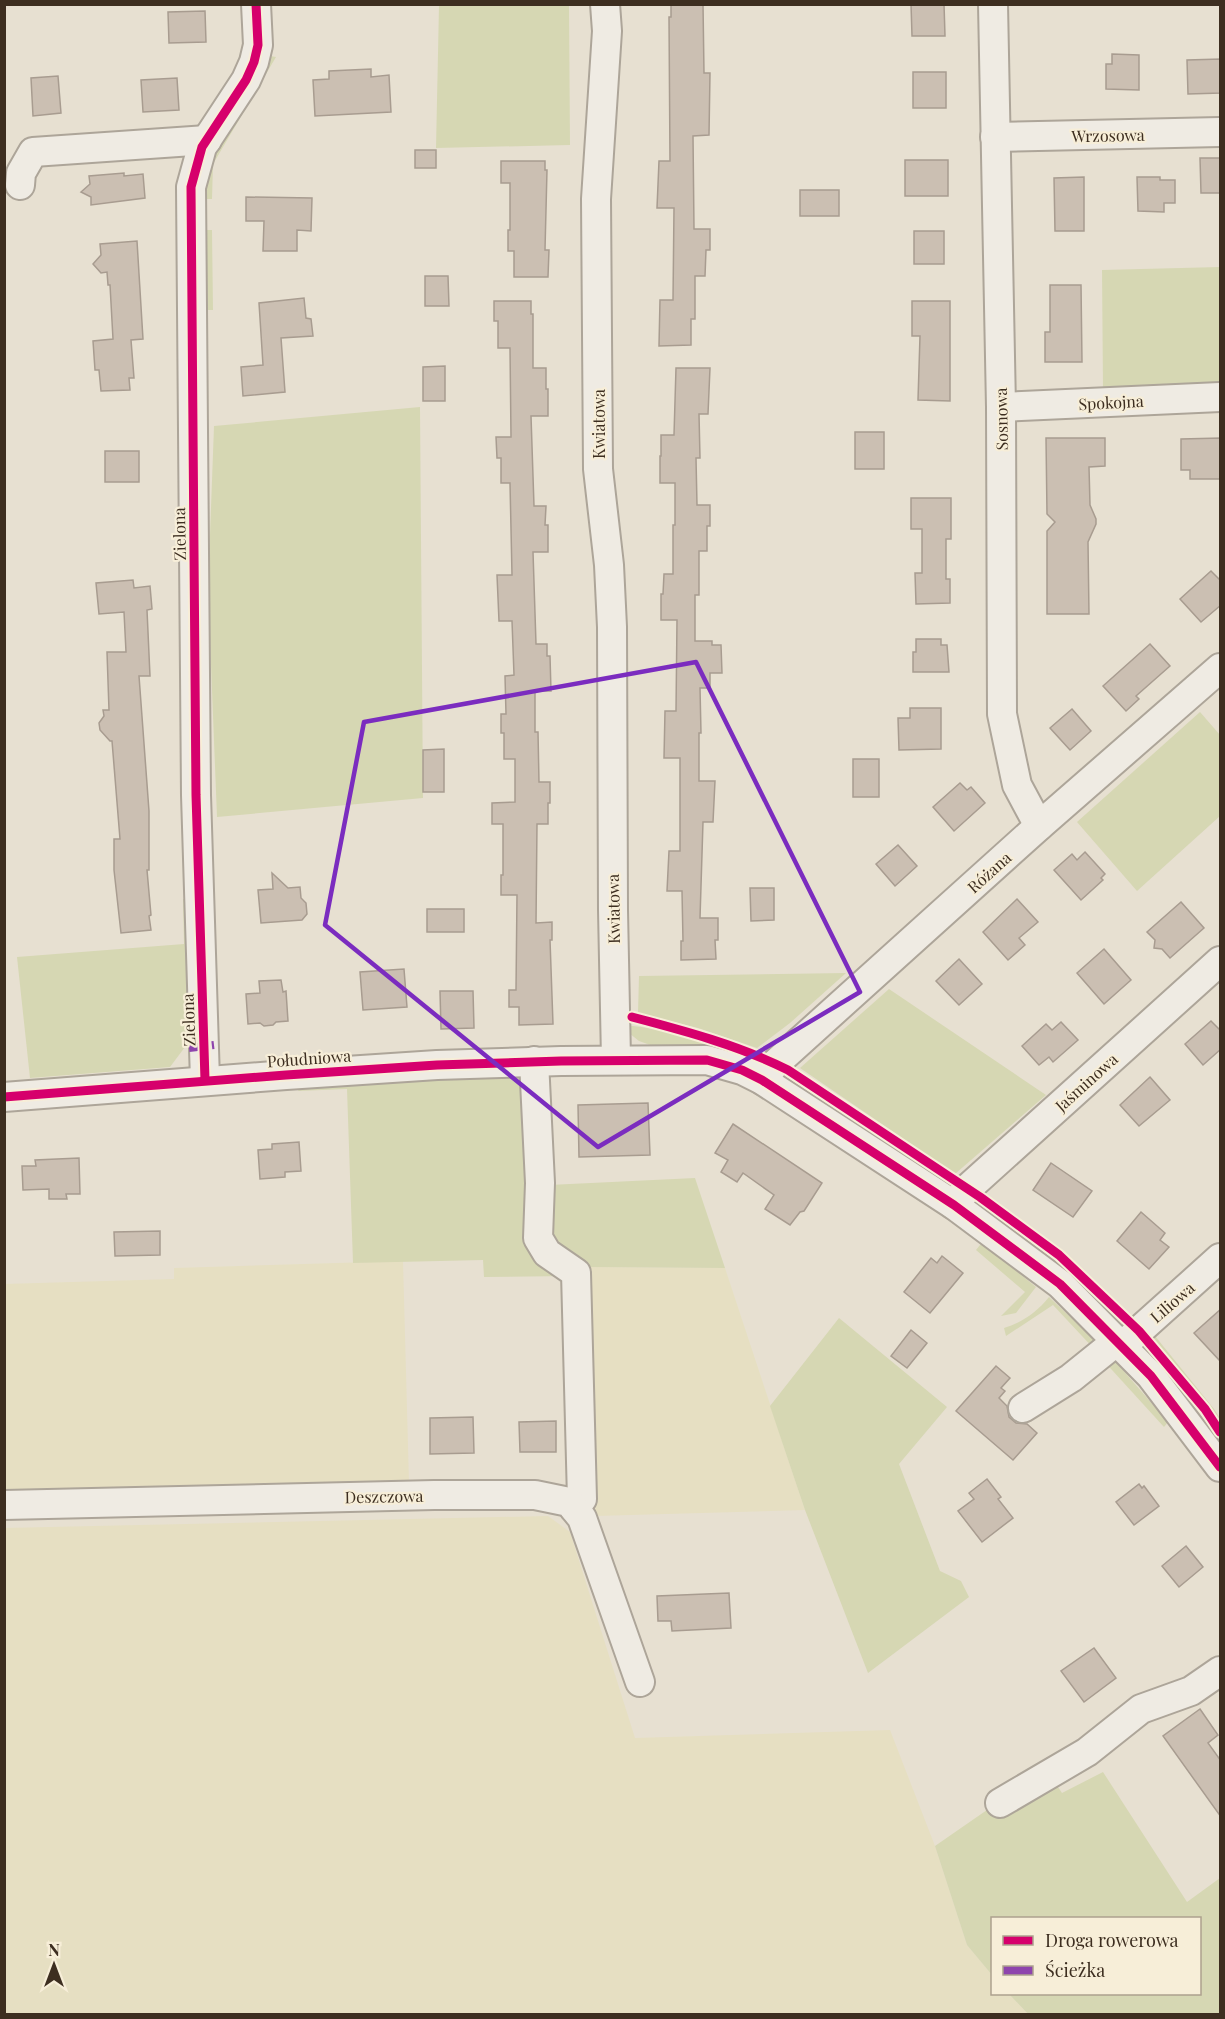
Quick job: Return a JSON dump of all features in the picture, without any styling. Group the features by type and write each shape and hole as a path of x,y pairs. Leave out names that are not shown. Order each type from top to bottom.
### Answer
{"street":[{"name":"Zielona","path":"205,1080 196,795 191,188 202,147 246,80 254,62 258,45 256,4"},
{"name":"Kwiatowa","path":"605,4 607,31 596,199 598,457 609,565 612,627 616,1059"},
{"name":"Sosnowa","path":"993,4 1001,408 1002,714 1017,785 1039,826"},
{"name":"Wrzosowa","path":"995,137 1221,132"},
{"path":"20,185 21,173 33,152 207,140"},
{"name":"Spokojna","path":"1001,408 1221,397"},
{"name":"Różana","path":"762,1080 784,1056 1039,826 1221,668"},
{"name":"Jaśminowa","path":"954,1205 967,1189 1221,961"},
{"path":"616,1059 707,1060 742,1070 762,1080 954,1205 1060,1284 1151,1376 1221,1467"},
{"name":"Południowa","path":"4,1097 205,1080 437,1065 616,1059"},
{"path":"534,1061 540,1183 538,1238 547,1253 576,1273 582,1499 574,1508 582,1518 640,1682"},
{"name":"Liliowa","path":"1023,1408 1071,1378 1119,1343 1221,1258"},
{"name":"Deszczowa","path":"4,1505 434,1495 535,1495 569,1502 574,1508"},
{"path":"1000,1803 1087,1752 1141,1709 1191,1691 1221,1671"}],"highlighted area":[{"path":"696,662 860,992 598,1147 325,925 364,722"}],"shaded area":[{"path":"403,1261 409,1483 5,1493 4,1284 174,1279 174,1268"},
{"path":"587,1267 725,1268 805,1510 595,1516"},
{"path":"548,1516 570,1532 635,1738 890,1730 935,1846 967,1945 991,1974 991,1995 1010,1995 1028,2014 5,2014 4,1528"}],"green space":[{"path":"439,5 569,5 570,145 436,148"},
{"path":"270,56 276,57 213,164 212,199 203,199 204,169"},
{"path":"198,230 212,230 213,310 197,310"},
{"path":"1220,267 1220,388 1103,390 1102,270"},
{"path":"420,407 423,798 217,817 208,589 214,426"},
{"path":"1200,712 1220,735 1220,816 1137,891 1077,822"},
{"path":"183,899 189,899 193,1042 185,1042 185,1047 170,1067 30,1078 17,957 184,944"},
{"path":"846,973 790,1023 757,1048 698,1028 638,1013 639,976"},
{"path":"889,989 1046,1095 955,1174 800,1068"},
{"path":"625,1025 690,1038 754,1059 695,1046 653,1046 639,1041 629,1033"},
{"path":"528,1072 533,1257 570,1276 484,1277 483,1260 353,1263 347,1089 298,1091 303,1084"},
{"path":"695,1178 725,1268 587,1267 565,1252 551,1230 549,1185"},
{"path":"983,1244 1036,1287 1016,1313 1001,1316 1025,1292 976,1250"},
{"path":"1049,1297 1101,1346 1096,1351 1053,1305 1006,1336 1004,1328 1029,1316"},
{"path":"839,1318 947,1407 899,1464 940,1571 961,1581 969,1597 868,1673 805,1510 770,1406"},
{"path":"1155,1336 1214,1409 1220,1418 1220,1426 1154,1342"},
{"path":"1108,1353 1168,1422 1164,1427 1102,1359"},
{"path":"1046,1769 1062,1793 1103,1772 1187,1902 1220,1878 1220,2014 1028,2014 1010,1995 1201,1995 1201,1917 991,1917 991,1974 967,1945 935,1846"}],"building":[{"path":"671,4 703,4 704,73 710,73 709,135 693,136 694,229 710,229 710,250 706,250 705,276 695,276 695,319 691,319 691,345 659,346 660,300 673,300 674,208 657,208 659,161 670,161 669,17 671,17"},
{"path":"911,4 944,4 945,36 912,36"},
{"path":"205,11 206,42 169,43 168,12"},
{"path":"1112,54 1139,55 1139,90 1106,89 1106,64 1112,64"},
{"path":"1221,59 1221,93 1188,94 1187,60"},
{"path":"371,69 371,77 389,75 391,112 315,116 313,80 329,79 329,71"},
{"path":"913,72 946,72 946,108 913,108"},
{"path":"58,76 61,113 33,116 31,78"},
{"path":"177,78 179,110 143,112 141,80"},
{"path":"415,150 436,150 436,168 415,168"},
{"path":"1200,158 1220,158 1221,193 1201,193"},
{"path":"905,160 948,160 948,196 905,196"},
{"path":"501,161 545,161 545,170 547,170 545,250 549,250 548,277 514,277 514,251 508,251 510,183 501,183"},
{"path":"124,173 124,176 143,174 145,198 91,205 91,197 81,192 90,184 89,176"},
{"path":"1084,177 1084,231 1055,231 1054,178"},
{"path":"1137,177 1160,177 1160,180 1175,180 1175,203 1164,203 1164,212 1138,211"},
{"path":"800,190 839,190 839,216 800,216"},
{"path":"246,197 312,198 311,231 297,230 297,251 263,251 264,221 246,221"},
{"path":"914,231 944,231 944,264 914,264"},
{"path":"137,241 143,339 131,340 134,378 129,378 130,390 101,391 99,370 95,370 93,341 113,339 110,285 108,285 107,272 101,273 93,264 101,255 100,244"},
{"path":"425,276 448,276 449,306 425,306"},
{"path":"1050,285 1081,285 1082,362 1045,362 1045,332 1050,332"},
{"path":"304,298 306,318 311,319 313,336 281,338 285,392 243,396 241,367 263,365 259,303"},
{"path":"494,301 531,301 533,368 546,368 546,389 548,389 548,416 531,416 534,506 546,506 545,525 548,525 548,552 533,552 536,644 547,644 547,656 550,656 551,691 535,691 535,732 538,732 539,782 550,782 548,824 537,824 536,923 552,922 552,940 550,940 553,1024 519,1025 519,1007 509,1007 509,990 516,990 517,895 501,895 503,824 492,824 492,803 515,802 515,759 504,759 504,733 501,733 501,714 506,714 505,676 514,675 512,621 499,621 497,575 512,575 510,483 501,483 501,458 497,458 496,437 511,437 510,348 498,348 498,321 494,321"},
{"path":"912,301 950,301 950,401 918,400 920,336 912,336"},
{"path":"445,366 445,401 423,401 423,367"},
{"path":"676,368 710,368 708,414 699,414 700,458 696,458 697,505 710,505 710,526 707,526 707,551 699,551 699,595 695,595 695,641 712,641 712,645 721,645 722,673 710,673 710,688 700,688 701,733 699,733 699,781 715,781 713,822 703,822 700,918 718,918 718,940 715,940 716,959 681,960 682,891 667,891 669,851 680,851 680,758 664,758 665,711 676,711 677,620 661,620 664,574 673,574 675,483 660,483 660,456 661,435 674,435"},
{"path":"855,432 884,432 884,469 855,469"},
{"path":"1046,438 1105,438 1105,466 1089,467 1090,505 1096,524 1088,542 1089,614 1047,614 1047,531 1055,522 1047,514"},
{"path":"1221,438 1221,479 1190,479 1190,470 1181,470 1181,439"},
{"path":"105,451 139,451 139,482 105,482"},
{"path":"911,498 951,498 951,539 946,539 946,579 950,579 950,603 916,604 915,573 922,573 922,529 911,529"},
{"path":"1211,571 1221,581 1221,605 1201,622 1180,599"},
{"path":"133,580 134,588 150,586 152,609 147,610 150,676 139,676 149,811 149,870 147,870 151,930 121,933 114,870 114,839 120,839 112,741 100,730 99,723 104,716 103,710 109,710 107,652 126,652 124,612 99,614 96,583"},
{"path":"916,639 941,639 941,645 947,645 949,672 913,672 913,652 916,652"},
{"path":"1150,644 1170,666 1136,696 1139,699 1126,711 1103,686"},
{"path":"910,708 941,708 941,749 899,750 898,718 910,718"},
{"path":"1072,709 1091,731 1070,750 1050,728"},
{"path":"444,749 444,792 423,792 423,750"},
{"path":"853,759 879,759 879,797 853,797"},
{"path":"960,783 967,790 971,787 985,803 954,831 933,807"},
{"path":"898,845 917,866 895,886 876,864"},
{"path":"1085,852 1105,874 1101,878 1103,880 1081,900 1054,870 1072,854 1077,860"},
{"path":"272,873 288,888 300,887 307,914 302,920 261,923 258,890 273,889"},
{"path":"750,888 774,888 774,920 751,921"},
{"path":"1017,899 1038,922 1019,938 1025,945 1008,960 983,932"},
{"path":"1181,902 1204,928 1170,958 1162,949 1154,948 1155,940 1147,932"},
{"path":"427,909 464,909 464,932 427,932"},
{"path":"1104,949 1131,980 1104,1004 1077,973"},
{"path":"959,959 982,984 959,1005 936,981"},
{"path":"404,969 407,1007 363,1010 360,972"},
{"path":"281,980 283,992 286,991 288,1021 264,1026 260,1023 248,1024 246,994 260,993 259,981"},
{"path":"440,991 473,991 474,1028 441,1029"},
{"path":"1211,1021 1221,1031 1221,1049 1203,1065 1185,1044"},
{"path":"1061,1022 1078,1040 1053,1062 1049,1057 1039,1065 1022,1046 1046,1024 1052,1030"},
{"path":"1150,1077 1170,1100 1139,1126 1120,1105"},
{"path":"648,1103 650,1155 579,1157 578,1105"},
{"path":"733,1124 822,1183 804,1211 800,1212 790,1225 765,1209 774,1195 743,1173 737,1182 721,1172 728,1160 715,1153"},
{"path":"299,1142 301,1171 285,1172 285,1177 260,1179 258,1150 272,1149 272,1144"},
{"path":"79,1158 80,1194 66,1194 67,1199 49,1199 49,1189 23,1190 22,1166 36,1166 35,1160"},
{"path":"1051,1163 1092,1191 1073,1217 1033,1190"},
{"path":"1141,1212 1165,1233 1160,1240 1169,1247 1149,1269 1117,1241"},
{"path":"160,1231 160,1255 115,1256 114,1232"},
{"path":"942,1256 963,1273 930,1313 904,1292 931,1258 937,1263"},
{"path":"1221,1309 1221,1362 1194,1333"},
{"path":"911,1330 927,1343 907,1368 891,1356"},
{"path":"996,1366 1010,1378 1001,1388 1005,1391 999,1398 1007,1406 1009,1417 1016,1423 1027,1424 1037,1433 1013,1460 956,1411"},
{"path":"473,1417 474,1453 430,1454 430,1418"},
{"path":"556,1421 556,1452 520,1452 519,1422"},
{"path":"987,1479 1001,1497 998,1499 1013,1518 982,1542 958,1511 974,1499 969,1493"},
{"path":"1139,1484 1142,1488 1144,1486 1159,1506 1134,1525 1116,1502"},
{"path":"1186,1546 1203,1567 1179,1587 1162,1566"},
{"path":"729,1593 731,1628 672,1631 671,1621 658,1621 657,1596"},
{"path":"1094,1648 1116,1678 1084,1702 1061,1671"},
{"path":"1200,1709 1218,1735 1208,1743 1221,1761 1221,1817 1163,1736"}],"marked path":[{"path":"189,1048 214,1045"}],"cycle path":[{"path":"205,1080 196,795 191,187 202,147 246,80 254,62 258,45 256,4"},
{"path":"632,1017 731,1046 788,1070 980,1197 1059,1255 1139,1331 1205,1409 1220,1432"},
{"path":"4,1097 437,1065 707,1060 742,1070 762,1080 954,1205 1060,1284 1151,1376 1220,1467"}]}
